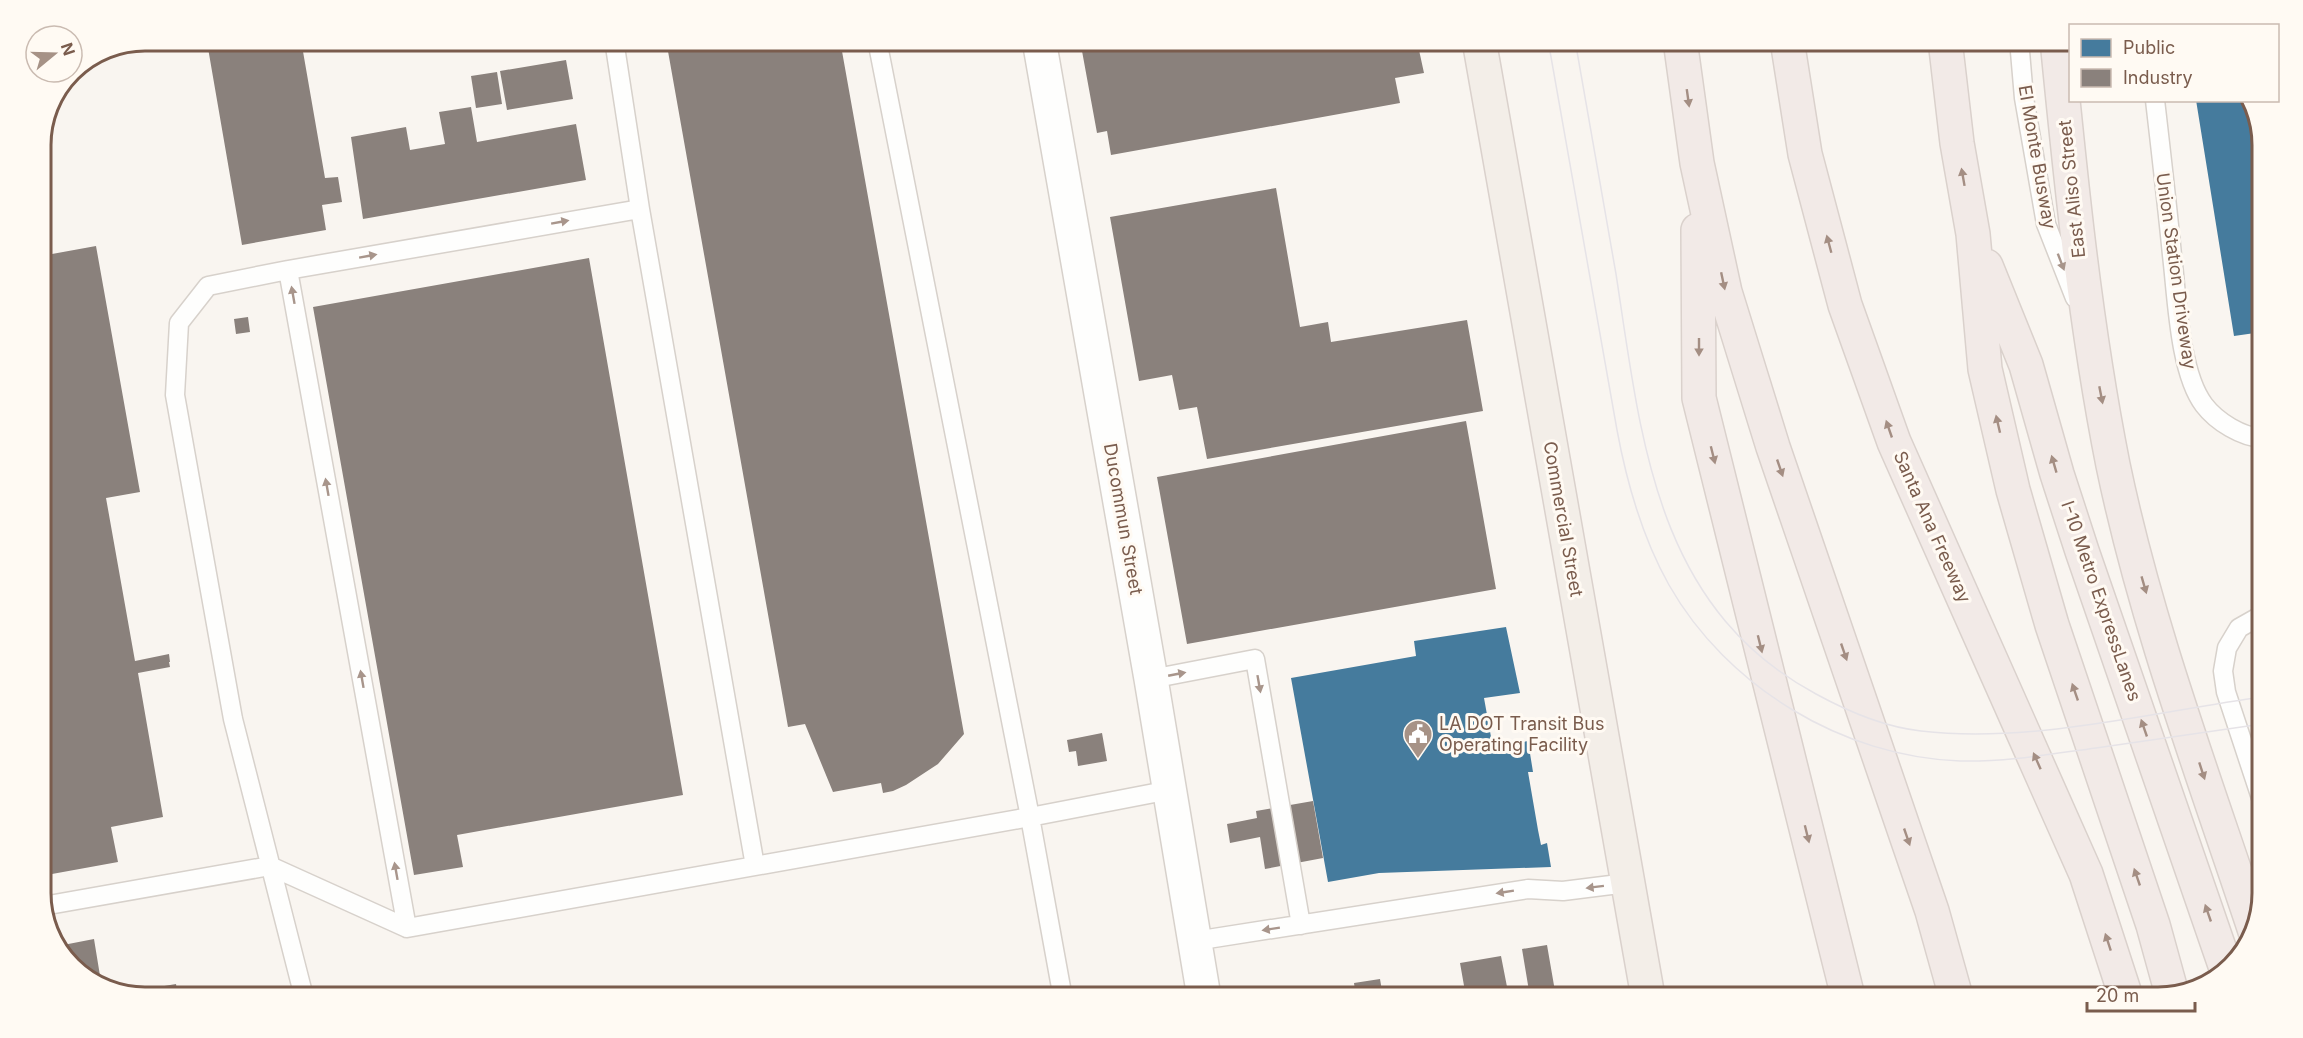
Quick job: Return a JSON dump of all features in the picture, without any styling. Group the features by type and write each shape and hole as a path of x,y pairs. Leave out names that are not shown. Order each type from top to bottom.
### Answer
{"highway":[{"path":"1682,51 1697,162 1725,292 1777,458 1932,911 1953,987"},
{"name":"Santa Ana Freeway","path":"1789,51 1805,154 1845,305 1875,390 1894,442 2086,874 2123,987"},
{"path":"1946,51 1957,143 1973,234 1985,369 2013,490 2052,625 2153,925 2170,986"},
{"name":"East Aliso Street","path":"2057,51 2090,338"},
{"path":"1697,162 1699,398 1845,987"},
{"name":"I-10 Metro ExpressLanes","path":"1973,234 2026,365 2082,551 2224,961"},
{"path":"2090,338 2114,466 2140,572 2162,650 2249,914"}],"main road":[{"name":"Commercial Street","path":"1481,51 1646,987"}],"street":[{"name":"Ducommun Street","path":"1041,51 1151,679 1202,987"}],"lane":[{"path":"616,51 640,208 755,866"},
{"path":"879,51 1030,817 1061,987"},
{"name":"El Monte Busway","path":"2020,51 2024,98 2046,224 2090,338"},
{"name":"Union Station Driveway","path":"2155,102 2180,323 2189,374 2204,405 2227,426 2252,436"},
{"path":"301,987 233,719 175,395 179,323 208,286 640,208"},
{"path":"288,270 407,928"},
{"path":"2252,620 2239,627 2227,648 2223,671 2226,692 2252,771"},
{"path":"1151,679 1255,659 1301,925"},
{"path":"52,904 270,866 407,928 1170,790"},
{"path":"1195,942 1528,889 1563,891 1627,883"}],"building: Public":[{"path":"2196,102 2241,102 2252,138 2252,333 2234,336"},
{"name":"LA DOT Transit Bus Operating Facility","path":"1506,627 1520,693 1484,698 1493,748 1528,741 1533,772 1528,772 1538,830 1541,845 1547,843 1551,867 1379,873 1328,882 1291,678 1416,656 1414,641"}],"building: Industry":[{"path":"209,51 303,51 325,178 338,177 342,202 322,205 326,230 242,245"},
{"path":"668,51 842,51 964,734 938,764 893,791 883,793 881,783 833,792 805,724 788,727"},
{"path":"1082,51 1419,51 1424,73 1395,78 1400,103 1111,155 1107,131 1097,133"},
{"path":"566,60 573,99 507,110 500,71"},
{"path":"497,72 502,104 476,108 471,76"},
{"path":"471,107 477,142 576,124 586,180 363,219 351,137 406,127 410,150 445,144 439,112"},
{"path":"1276,188 1300,327 1328,322 1331,342 1467,320 1483,411 1207,459 1197,407 1179,410 1172,375 1139,381 1110,217"},
{"path":"96,246 140,492 106,498 135,661 169,654 170,667 138,673 163,817 111,827 118,862 51,874 51,254"},
{"path":"589,258 683,795 457,835 463,867 414,875 313,307"},
{"path":"248,317 250,332 236,334 234,319"},
{"path":"1466,421 1496,589 1187,644 1157,477"},
{"path":"1102,733 1107,761 1078,766 1076,751 1069,752 1067,740"},
{"path":"1313,801 1323,858 1265,869 1260,837 1230,843 1227,824 1257,818 1256,811"},
{"path":"94,939 100,975 78,960 67,944"},
{"path":"1547,945 1554,987 1528,987 1522,949"},
{"path":"1501,956 1507,987 1464,987 1460,963"},
{"path":"1380,979 1381,987 1355,987 1354,983"},
{"path":"176,984 176,987 158,987"}],"tram line":[{"path":"1550,51 1617,430 1631,490 1643,529 1659,567 1693,622 1722,655 1792,710 1832,730 1873,746 1916,756 1960,761 2011,759 2252,725"},
{"path":"1577,51 1635,396 1648,455 1665,512 1688,566 1720,614 1762,658 1816,694 1840,706 1880,722 1921,731 1963,734 2048,730 2252,699"}],"place":[{"name":"LA DOT Transit Bus Operating Facility","path":"1418,760"}]}
